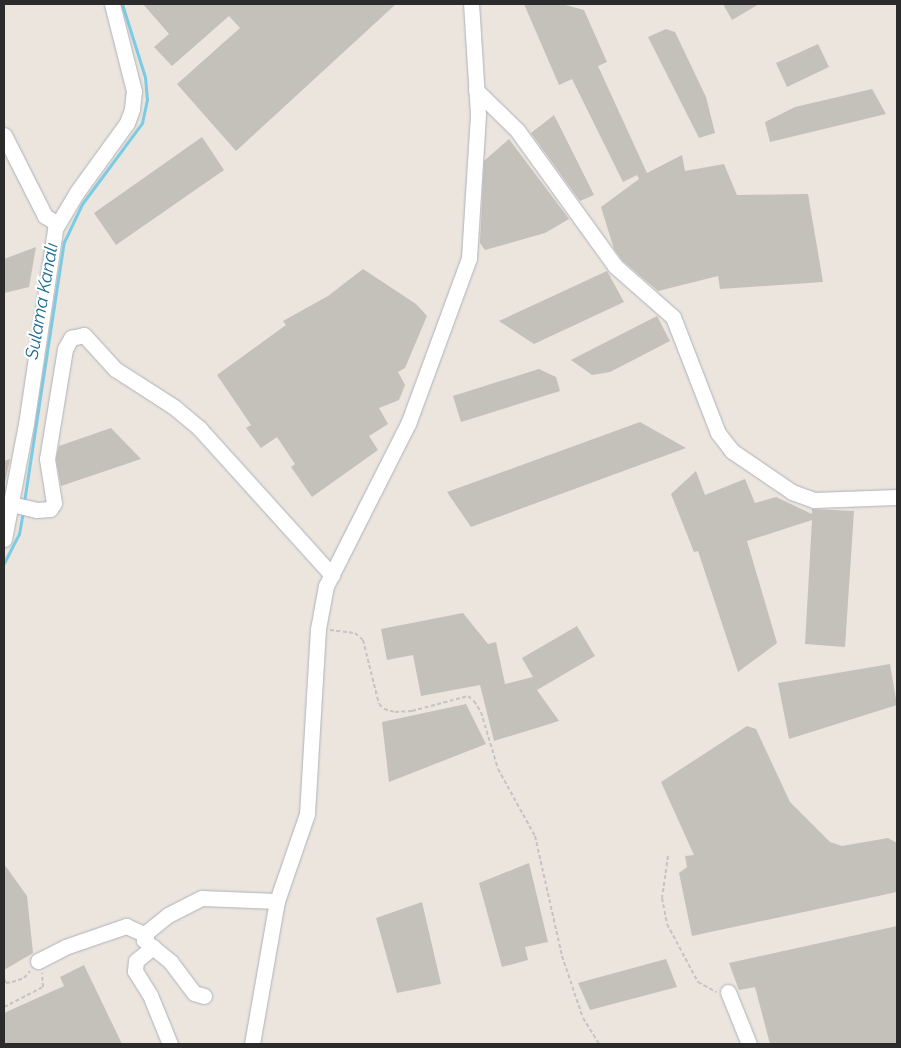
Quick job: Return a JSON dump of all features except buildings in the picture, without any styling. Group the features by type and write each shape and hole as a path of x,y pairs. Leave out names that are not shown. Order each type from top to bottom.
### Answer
{"street":[{"path":"4,539 19,506 58,224 76,192 127,123 132,109 134,91 112,4"},
{"path":"252,1044 277,901 307,814 318,629 326,586 408,424 469,258 478,114 471,4"},
{"path":"476,90 517,130 615,266 673,317 718,433 732,451 792,492 814,500 897,497"},
{"path":"4,135 45,216 58,224"},
{"path":"19,506 50,509 54,503 47,459 65,348 71,338 84,335 115,369 174,406 200,428 332,574"},
{"path":"170,1044 150,995 135,971 136,961 168,915 202,898 277,901"},
{"path":"38,961 65,947 126,926 149,941 171,962 194,994 204,996"},
{"path":"728,992 749,1044"}],"path":[{"path":"318,629 355,633 363,640 379,704 384,709 412,711 468,696 474,701 481,712 498,769 535,836 562,956 583,1018 599,1044"},
{"path":"668,856 662,898 667,924 698,982 713,992 728,992"},
{"path":"4,980 6,983 24,978 38,961"},
{"path":"4,1008 43,987 38,961"}],"waterway":[{"name":"Sulama Kanalı","path":"24,502 64,242 82,204 142,123 147,100 145,77 122,4"},
{"name":"Sulama Kanalı","path":"4,563 19,534 23,511"}]}
